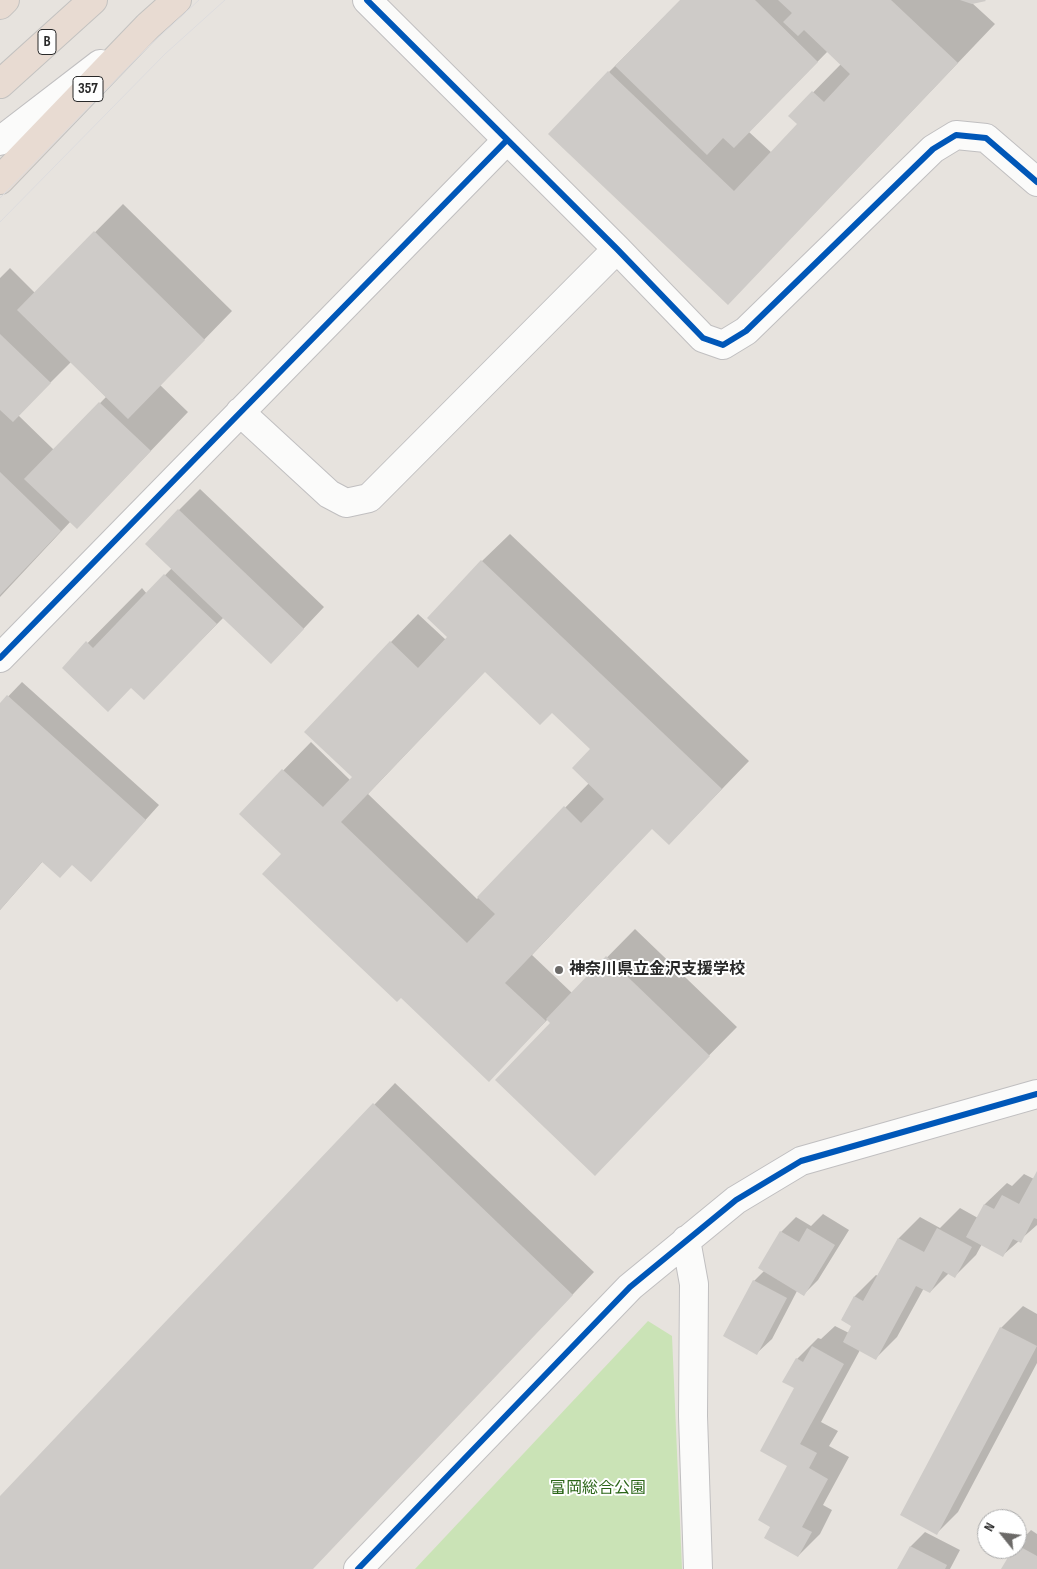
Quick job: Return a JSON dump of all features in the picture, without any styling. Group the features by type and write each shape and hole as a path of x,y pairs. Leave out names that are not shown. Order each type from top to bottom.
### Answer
{"highway":[{"path":"0,5 5,0"},
{"name":"B","path":"0,84 93,0"},
{"name":"357","path":"0,180 148,26 177,0"}],"street":[{"path":"367,0 617,249 703,338 723,346 746,331 932,149 956,134 986,138 1037,182"},
{"path":"0,141 148,26"},
{"path":"0,658 507,140"},
{"path":"240,412 329,494 346,503 369,498 617,249"},
{"path":"358,1569 630,1287 736,1200 801,1161 1037,1094"},
{"path":"686,1240 694,1284 693,1416 698,1569"}],"green space":[{"name":"富岡総合公園","path":"648,1321 672,1336 682,1569 415,1569"}],"building":[{"path":"680,0 755,0 818,62 734,148 723,138 707,155 615,66"},
{"path":"778,0 891,0 958,63 728,305 548,134 608,71 734,191 797,124 788,116 812,91 824,102 850,74 804,30 798,36 783,22 792,13"},
{"path":"960,0 985,0 986,1 972,4"},
{"path":"94,231 205,340 128,419 17,310"},
{"path":"0,334 51,383 13,422 0,410"},
{"path":"99,402 151,451 77,529 24,479"},
{"path":"0,472 61,531 0,595"},
{"path":"178,509 304,629 271,664 145,544"},
{"path":"481,560 722,789 669,845 652,829 505,983 546,1021 489,1082 401,998 397,1002 262,874 281,854 239,814 282,769 323,807 352,777 304,732 390,641 418,668 447,637 427,618","holes":["485,672 540,725 552,713 590,749 572,768 604,799 581,823 564,806 477,897 495,914 467,943 341,822"]},
{"path":"164,574 217,624 144,700 131,688 108,712 62,668 86,641 93,648"},
{"path":"7,695 146,820 91,882 72,865 60,878 42,862 0,910 0,703"},
{"path":"606,956 710,1056 595,1176 495,1080 550,1023 546,1019"},
{"path":"373,1103 573,1295 313,1569 0,1569 0,1496"},
{"path":"1037,1171 1037,1219 1034,1218 1021,1243 1013,1239 1003,1257 966,1237 984,1204 994,1209 1002,1195 1019,1204"},
{"path":"807,1228 835,1245 804,1296 758,1268 780,1231 799,1242"},
{"path":"937,1228 972,1247 955,1278 943,1271 930,1293 916,1286 876,1360 843,1342 851,1326 841,1320 854,1296 863,1301 898,1238 924,1252"},
{"path":"753,1280 787,1298 757,1355 723,1336"},
{"path":"1000,1327 1037,1346 937,1535 900,1515"},
{"path":"812,1346 844,1364 800,1444 817,1453 809,1468 828,1479 802,1527 812,1532 798,1557 764,1538 770,1527 758,1520 787,1466 760,1451 794,1388 782,1382 796,1358 803,1362"},
{"path":"910,1546 947,1565 945,1569 897,1569"},
{"path":"1027,1550 1037,1556 1037,1569 1001,1569 1007,1559 1027,1559"}],"tram line":[{"path":"0,198 149,46 199,0"},
{"path":"0,222 165,54 225,0"}],"cycle path":[{"path":"367,0 617,249 703,338 723,345 746,331 933,149 956,135 986,138 1037,182"},
{"path":"0,658 507,140"},
{"path":"358,1569 630,1287 736,1200 801,1161 1037,1094"}],"place":[{"name":"神奈川県立金沢支援学校","path":"559,970"}]}
